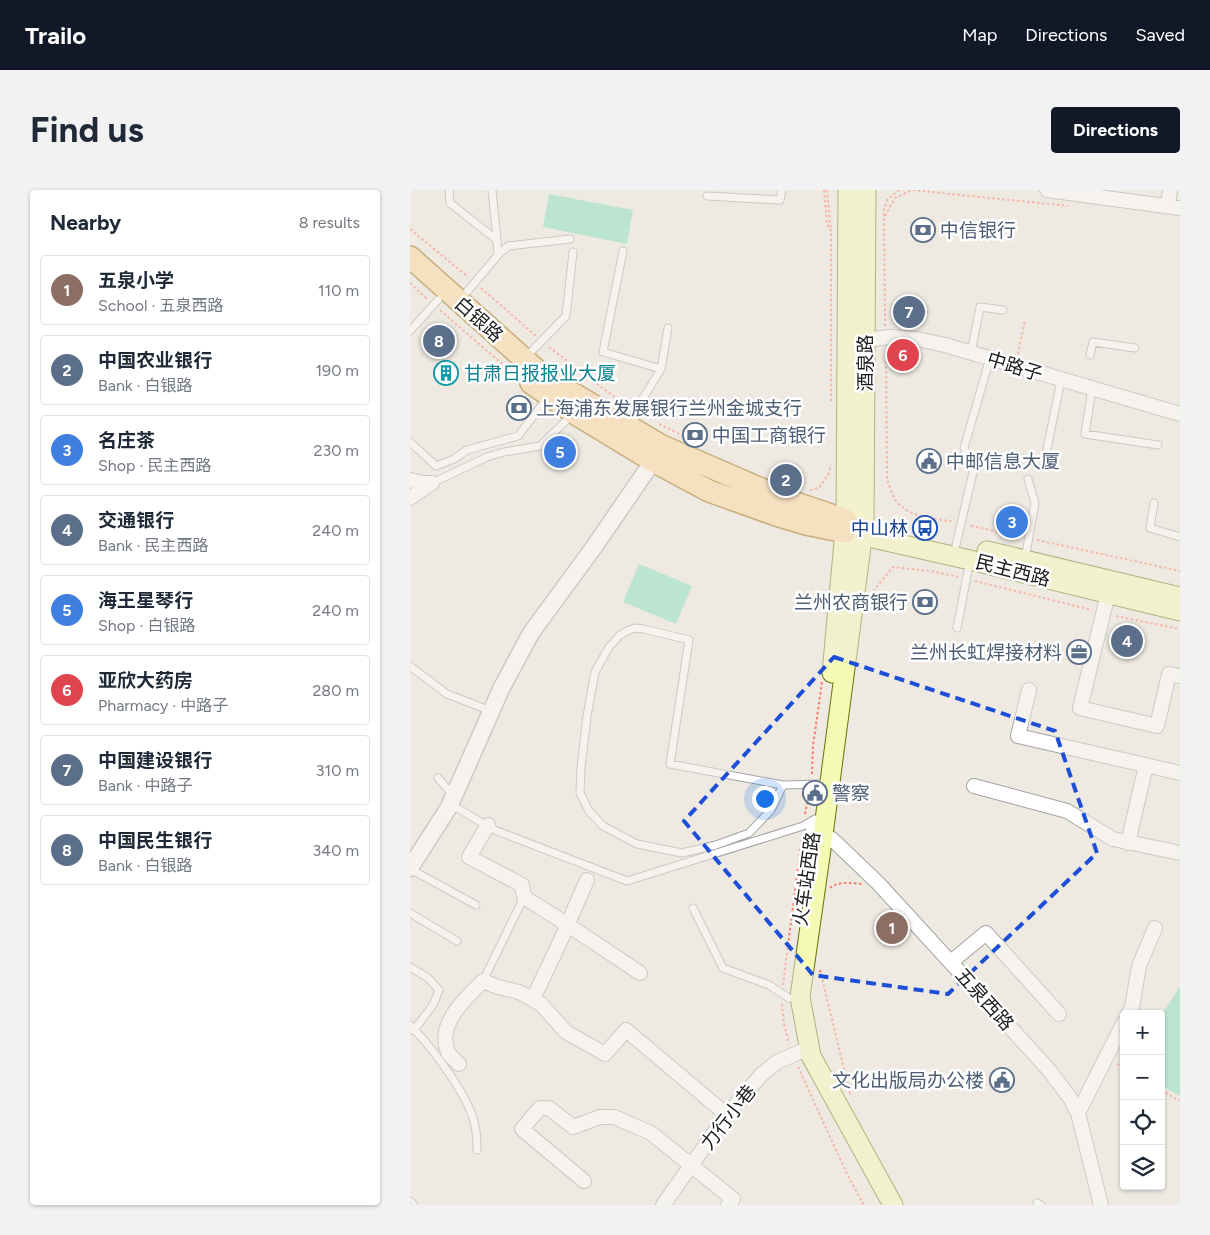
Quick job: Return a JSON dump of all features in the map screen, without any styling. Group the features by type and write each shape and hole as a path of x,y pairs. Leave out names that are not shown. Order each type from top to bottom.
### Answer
{"main road":[{"name":"酒泉路","path":"848,190 857,341"},
{"name":"酒泉路","path":"854,528 857,341 866,190"},
{"name":"白银路","path":"410,257 444,302 534,386 574,413 653,461 709,491 806,524 854,528"},
{"name":"白银路","path":"410,275 521,368 542,375 631,419 662,446 854,528"},
{"name":"民主西路","path":"854,528 1025,559 1180,596"},
{"name":"民主西路","path":"854,528 968,569 1108,594 1180,611"},
{"name":"火车站西路","path":"854,528 817,828 785,996 800,1052 881,1205"},
{"name":"火车站西路","path":"800,1052 800,997 817,828 854,528"},
{"name":"火车站西路","path":"800,1052 811,1056 893,1205"}],"street":[{"path":"1047,190 1174,207 1170,190"},
{"name":"中路子","path":"857,341 890,337 917,339 945,345 1061,380 1087,385 1180,414"},
{"path":"412,870 451,801 502,689 531,634 653,461"},
{"path":"410,480 432,483"},
{"path":"410,498 432,483"},
{"path":"1108,594 1080,708 1157,726 1169,674 1180,676"},
{"path":"1029,690 1018,736 1180,773"},
{"path":"1128,843 1146,765"},
{"path":"974,786 1067,811 1112,839 1180,853"},
{"path":"488,825 469,857 522,885 524,898 568,924 640,974"},
{"name":"五泉西路","path":"817,828 832,839 878,883 1049,1070 1070,1098 1078,1113 1101,1205"},
{"path":"533,999 587,880"},
{"path":"1130,1010 1139,966 1155,928"},
{"path":"951,962 986,934 1059,1014"},
{"path":"459,1064 448,1053 445,1041 448,1023 458,1007 483,981 519,992 533,999 541,1004 566,1032 605,1054 626,1030 727,1115"},
{"path":"1078,1113 1120,1030"},
{"name":"力行小巷","path":"663,1205 727,1115 761,1075 777,1062 800,1052"},
{"path":"584,1181 522,1129 540,1108 549,1108 573,1127 600,1117 614,1117 651,1133 732,1200 728,1205"}],"lane":[{"path":"450,190 450,203 497,240"},
{"path":"492,190 498,255"},
{"path":"707,196 780,200 782,190"},
{"path":"410,331 444,302 474,282 508,246 570,239"},
{"path":"623,250 603,352 661,369"},
{"path":"521,368 542,341 566,316 572,252"},
{"path":"971,353 980,306 1004,310"},
{"path":"631,419 661,369 668,328"},
{"path":"1090,355 1093,342 1135,348"},
{"path":"956,545 974,468 964,448 990,358"},
{"path":"1047,449 1061,380"},
{"path":"1087,385 1086,434 1158,445"},
{"path":"410,442 436,466 443,464 467,450 518,436 549,396"},
{"path":"432,483 487,457 540,446 574,413"},
{"path":"1025,559 1035,503 1028,479"},
{"path":"1154,503 1150,528 1180,537"},
{"path":"957,628 968,569"},
{"path":"783,785 771,810 749,833 716,845 682,853 637,844 603,826 589,811 580,793 587,716 595,672 609,647 620,636 635,628 644,628 689,640 670,764 783,785 823,784"},
{"path":"410,666 447,694 492,712"},
{"path":"438,778 451,801 459,809 492,829 628,880 803,826 817,828"},
{"path":"412,870 476,905"},
{"path":"483,981 524,898"},
{"path":"693,908 723,968 769,985 785,996"},
{"path":"410,913 456,941"},
{"path":"410,967 428,978 439,990 433,1005 411,1028 445,1066 468,1105 475,1125 477,1150"}],"path":[{"path":"826,190 831,231 831,406"},
{"path":"900,190 887,200 884,218 896,198 912,190 1076,207"},
{"path":"410,229 474,282 631,419 706,447"},
{"path":"410,283 444,302 521,368"},
{"path":"1015,366 1025,320"},
{"path":"807,490 819,488 828,475 831,458"},
{"path":"870,594 893,567 931,570 968,569 1103,613 1180,629"},
{"path":"827,891 834,884 852,883 866,885"},
{"path":"819,964 852,1101"},
{"path":"785,996 784,1024 800,1052 848,1176 864,1205"},
{"path":"1165,1092 1180,1101"}],"highlighted area":[{"path":"834,657 1055,731 1097,853 948,994 813,975 684,821"}],"green space":[{"path":"549,194 633,210 627,244 543,227"},
{"path":"639,564 692,586 676,624 623,602"},
{"path":"1180,986 1180,1096 1165,1087 1165,1010"}],"place":[{"name":"中信银行","path":"923,230"},
{"name":"中国建设银行","path":"909,312"},
{"name":"中国民生银行","path":"439,341"},
{"name":"亚欣大药房","path":"903,355"},
{"name":"甘肃日报报业大厦","path":"446,373"},
{"name":"上海浦东发展银行兰州金城支行","path":"519,408"},
{"name":"中国工商银行","path":"695,435"},
{"name":"海王星琴行","path":"560,452"},
{"name":"中邮信息大厦","path":"929,461"},
{"name":"中国农业银行","path":"786,480"},
{"name":"名庄茶","path":"1012,522"},
{"name":"中山林","path":"925,528"},
{"name":"兰州农商银行","path":"925,602"},
{"name":"交通银行","path":"1127,641"},
{"name":"兰州长虹焊接材料","path":"1079,652"},
{"name":"警察","path":"815,793"},
{"name":"五泉小学","path":"892,928"},
{"name":"文化出版局办公楼","path":"1002,1080"}]}
